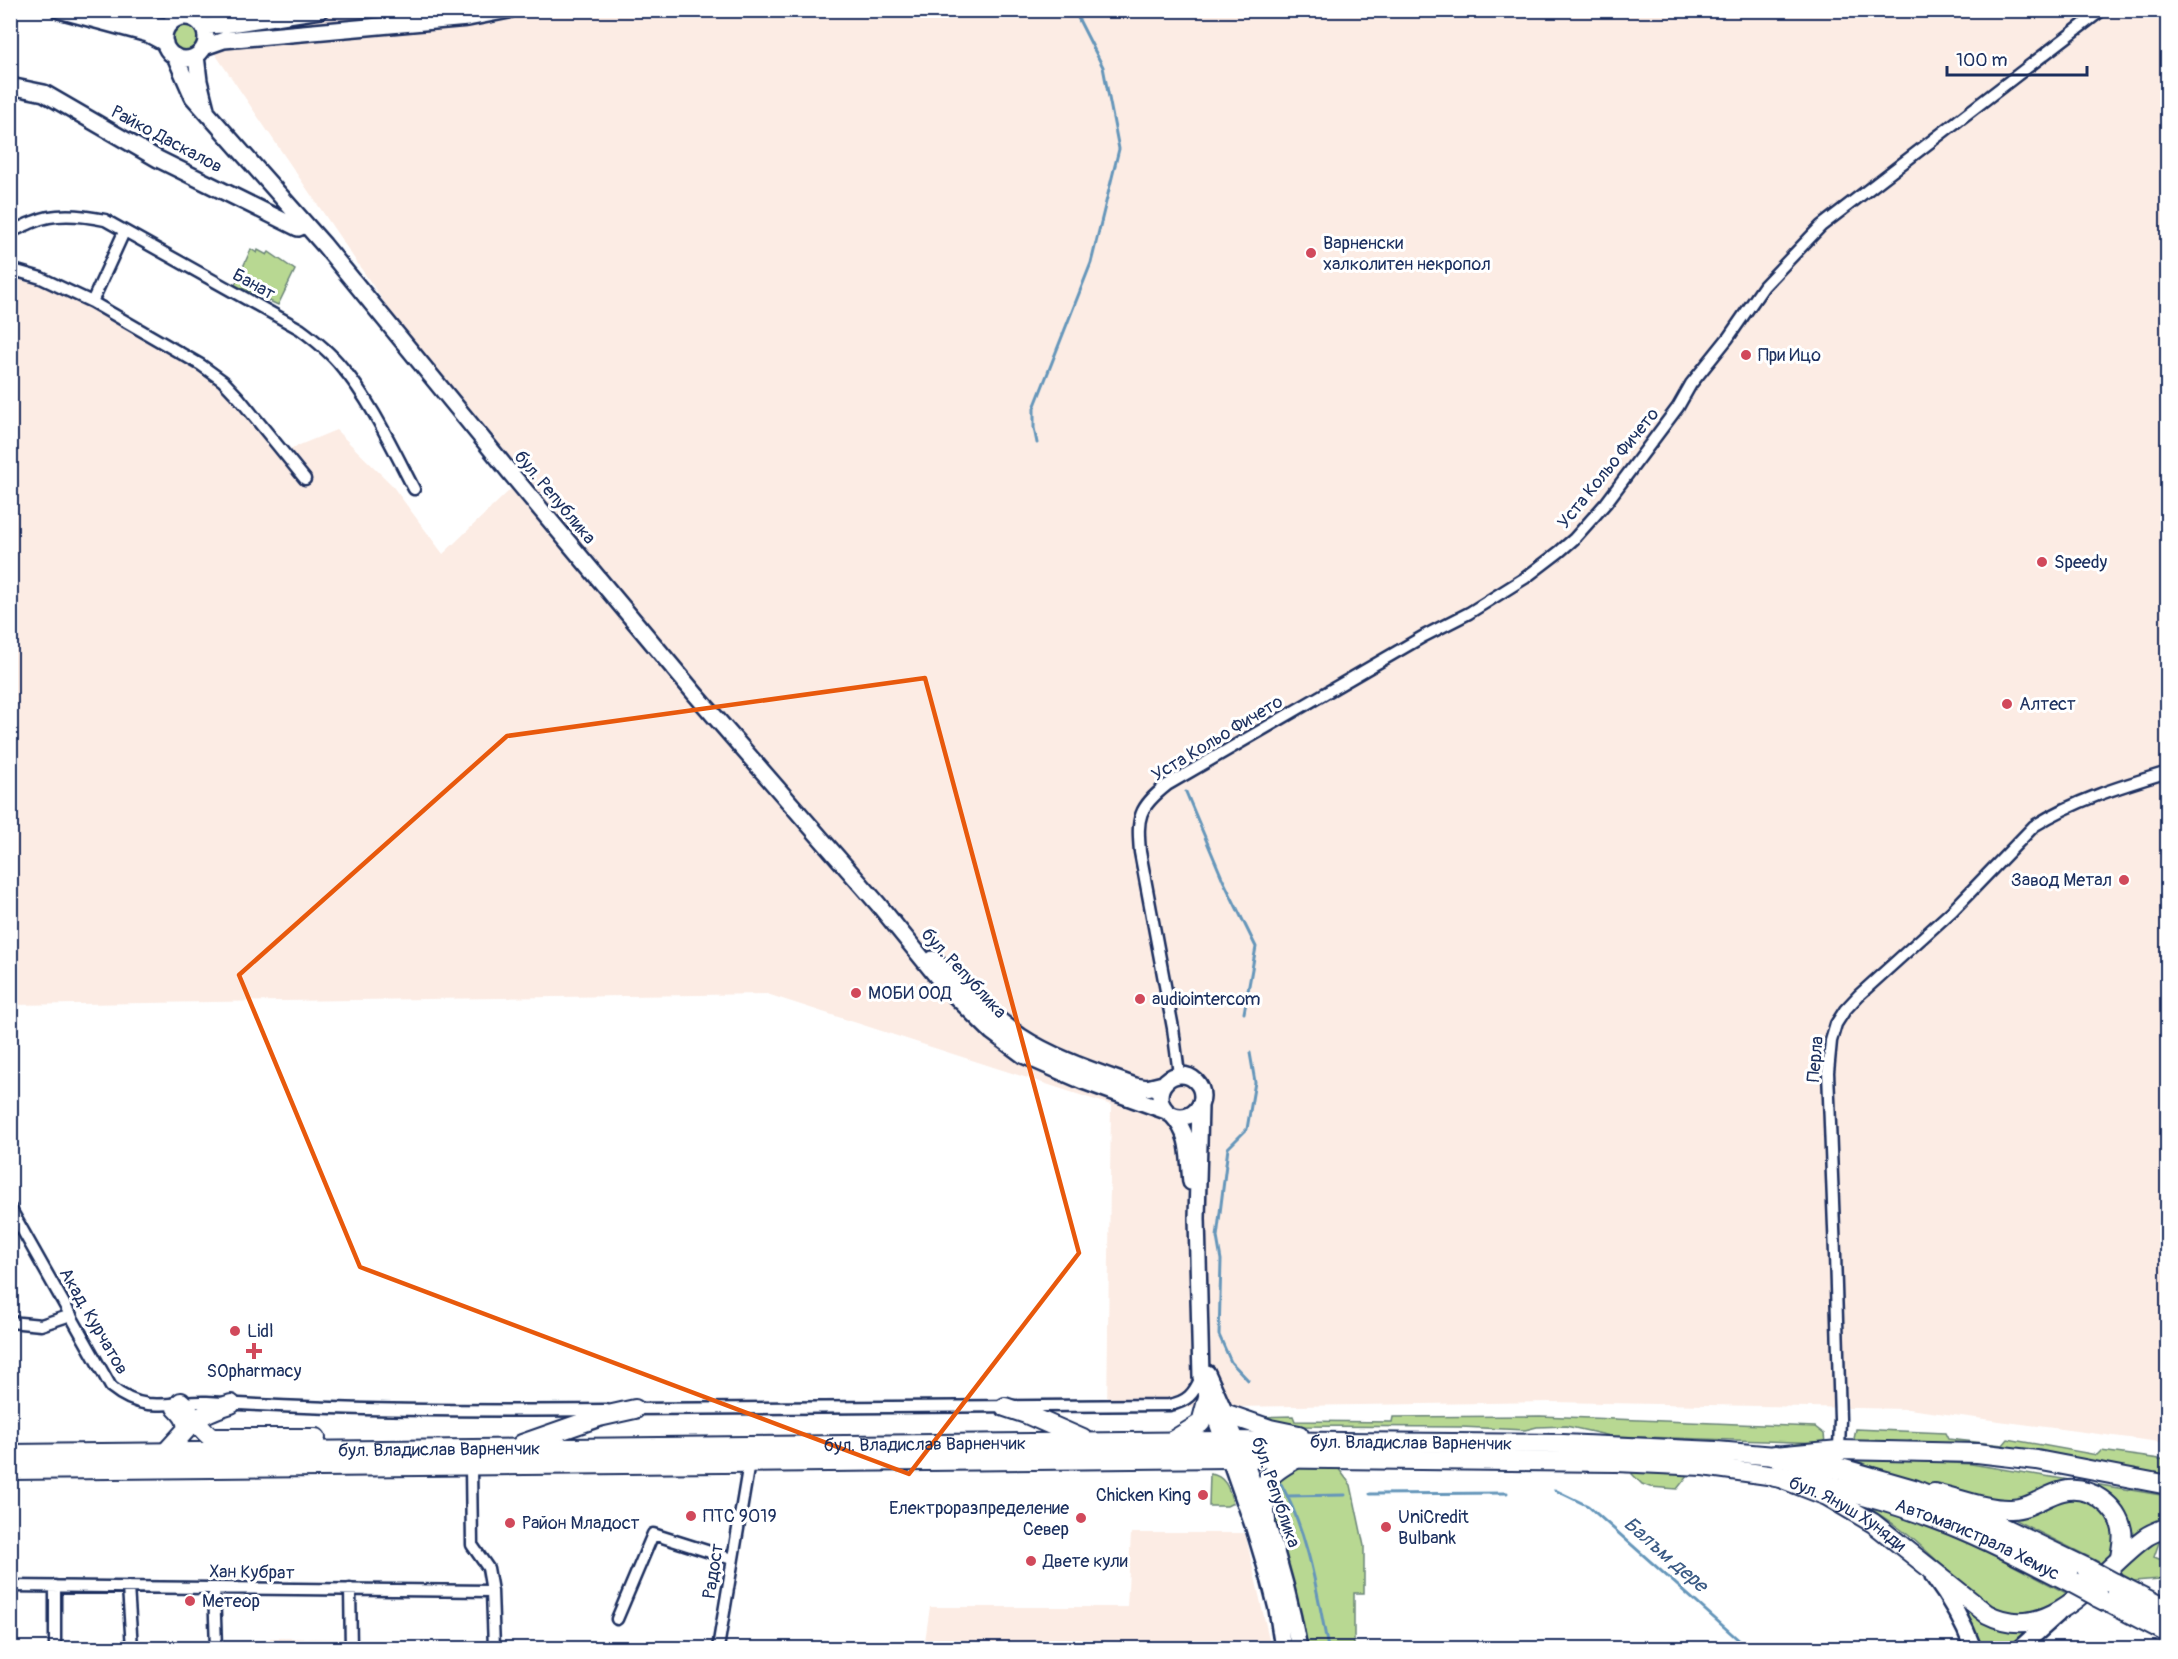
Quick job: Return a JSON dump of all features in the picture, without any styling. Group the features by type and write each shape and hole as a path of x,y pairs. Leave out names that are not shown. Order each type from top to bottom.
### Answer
{"highway":[{"name":"Автомагистрала Хемус","path":"1775,1456 1841,1469 1914,1490 1983,1519 2168,1611"},
{"name":"Автомагистрала Хемус","path":"1775,1476 1814,1482 1914,1510 1977,1536 2168,1632"}],"main road":[{"path":"1172,1442 1201,1423 1208,1397"},
{"path":"176,1402 187,1423 212,1438 337,1438 360,1450"},
{"path":"166,1452 191,1425 212,1410 231,1404"},
{"path":"1005,1407 1090,1442"},
{"path":"510,1448 599,1417 635,1409"},
{"path":"1227,1414 1270,1429 1339,1443"},
{"name":"бул. Владислав Варненчик","path":"10,1454 1172,1442 1294,1460 1626,1462 1703,1467 1775,1476"},
{"name":"бул. Владислав Варненчик","path":"10,1470 748,1463 1234,1450 1339,1443 1563,1444 1716,1450 1775,1456 1839,1450 1977,1453 2037,1460 2168,1485"},
{"path":"1266,1521 1263,1497 1265,1483 1273,1472 1294,1460"},
{"name":"бул. Януш Хуняди","path":"1775,1476 1827,1496 1873,1523 1987,1614 1999,1620 2010,1623 2032,1621 2062,1610"},
{"path":"1914,1490 1957,1497 2003,1509 2022,1508 2061,1491 2089,1493 2109,1505 2115,1513 2122,1531 2120,1558"},
{"path":"2062,1610 2148,1535 2168,1527"}],"street":[{"path":"58,10 148,34 165,43"},
{"path":"102,10 156,25 168,26"},
{"path":"320,10 224,25 202,26 189,17 174,20 168,26 164,37 165,43 168,50 182,59 224,40 468,18 509,10"},
{"name":"Уста Кольо Фичето","path":"1179,1074 1137,824 1143,810 1154,795 1274,722 1424,636 1469,613 1525,578 1559,552 1574,539 1606,503 1764,286 1821,226 2102,10"},
{"path":"200,51 206,40 202,26"},
{"name":"бул. Република","path":"200,51 199,81 207,112"},
{"name":"бул. Република","path":"175,56 189,91 305,225 617,601 878,904 943,984 992,1032 1023,1055 1169,1113"},
{"name":"Райко Даскалов","path":"10,86 44,93 158,159 298,228 305,225"},
{"name":"Банат","path":"10,232 34,221 62,216 83,215 105,220 300,329 321,345 342,367 359,390 414,489"},
{"path":"92,302 124,232"},
{"path":"10,269 40,278 92,302 201,365 223,381 305,479"},
{"name":"Перла","path":"1839,1450 1840,1419 1828,1072 1831,1041 1836,1024 1852,1003 1952,911 2034,826 2093,797 2168,772"},
{"name":"бул. Република","path":"878,904 995,1017 1021,1036 1059,1057 1135,1086 1147,1088 1163,1084"},
{"name":"бул. Република","path":"1197,1218 1185,1134 1181,1125 1160,1101 1160,1089 1163,1084 1167,1079 1179,1074 1192,1077 1203,1093 1200,1106 1197,1218 1201,1377 1208,1397 1266,1521 1286,1585 1299,1648"},
{"path":"1169,1113 1188,1116 1200,1106"},
{"name":"Акад. Курчатов","path":"10,1208 111,1387 126,1398 148,1404 176,1402 466,1411 1169,1406 1191,1396 1201,1377"},
{"path":"10,1322 41,1325 71,1315"},
{"name":"бул. Република","path":"1200,1353 1227,1414 1234,1450 1278,1609 1283,1648"},
{"name":"Радост","path":"717,1648 748,1463"},
{"path":"471,1466 472,1545 488,1568 492,1591 494,1648"},
{"path":"617,1619 653,1534 732,1559"},
{"path":"1918,1557 1951,1599 1973,1648"},
{"name":"Хан Кубрат","path":"10,1586 492,1591"},
{"path":"55,1586 55,1648"},
{"path":"128,1587 132,1648"},
{"path":"214,1588 216,1648"},
{"path":"350,1589 351,1648"},
{"path":"2020,1648 2062,1610"}],"highlighted area":[{"path":"925,678 1079,1253 909,1474 360,1267 239,975 507,736"}],"shaded area":[{"path":"186,11 2167,11 2167,1443 1908,1409 1552,1402 1107,1409 1111,1105 767,994 11,1005 10,266 42,274 103,302 217,369 290,449 336,430 391,484 443,554 511,489"},
{"path":"1131,1533 1245,1533 1271,1648 924,1648 930,1607 1127,1607"},
{"path":"270,1638 340,1639 340,1648 270,1648"}],"green space":[{"path":"185,23 195,28 200,38 195,48 185,53 175,48 170,38 175,28"},
{"path":"251,249 267,255 269,252 295,270 278,305 235,285"},
{"path":"1293,1416 1295,1421 1392,1422 1393,1417 1540,1416 1815,1427 1824,1434 1825,1443 1611,1436 1566,1426 1537,1427 1525,1430 1461,1427 1294,1426 1257,1417"},
{"path":"1856,1429 1945,1433 1948,1439 2003,1445 2008,1439 2097,1455 2101,1451 2167,1460 2167,1477 2001,1450 1932,1442 1910,1441 1897,1445 1856,1444 1854,1439"},
{"path":"1844,1457 1971,1464 2167,1496 2167,1523 2131,1545 2091,1488 2019,1504 1933,1487"},
{"path":"1294,1460 1338,1468 1351,1485 1364,1546 1364,1593 1354,1593 1354,1648 1282,1648 1263,1496"},
{"path":"1632,1470 1689,1474 1677,1489 1650,1487 1642,1484 1632,1474"},
{"path":"1210,1474 1223,1480 1233,1503 1227,1506 1209,1506"},
{"path":"2068,1495 2097,1504 2111,1523 2118,1553 2105,1565 2007,1516"},
{"path":"1852,1497 1941,1528 2070,1595 2039,1612 2015,1613 2003,1610 1976,1594 1913,1539"},
{"path":"2167,1531 2167,1538 2161,1537 2154,1557 2167,1562 2167,1582 2160,1579 2134,1581 2114,1570"},
{"path":"1946,1584 2009,1630 2021,1631 2038,1628 2015,1648 1978,1648"}],"waterway":[{"path":"1037,443 1034,408 1091,263 1119,149 1103,67 1074,10"},
{"path":"1186,792 1223,880 1256,947 1244,1013"},
{"path":"1248,1380 1231,1362 1219,1335 1221,1260 1217,1237 1228,1148 1247,1129 1255,1082 1250,1053"},
{"path":"1281,1484 1299,1523 1316,1585 1328,1648"},
{"name":"Балъм дере","path":"1555,1490 1588,1506 1741,1642 1752,1648"},
{"name":"Балъм дере","path":"1370,1494 1507,1493"},
{"name":"Балъм дере","path":"1287,1496 1345,1495"}],"place":[{"name":"Варненски халколитен некропол","path":"1311,253"},
{"name":"При Ицо","path":"1746,355"},
{"name":"Speedy","path":"2042,562"},
{"name":"Алтест","path":"2007,704"},
{"name":"Завод Метал","path":"2124,880"},
{"name":"МОБИ ООД","path":"856,993"},
{"name":"audiointercom","path":"1140,999"},
{"name":"Lidl","path":"235,1331"},
{"name":"SOpharmacy","path":"254,1351"},
{"name":"Chicken King","path":"1203,1495"},
{"name":"ПТС 9019","path":"691,1516"},
{"name":"Електроразпределение Север","path":"1081,1518"},
{"name":"Район Младост","path":"510,1523"},
{"name":"UniCredit Bulbank","path":"1386,1527"},
{"name":"Двете кули","path":"1031,1561"},
{"name":"Метеор","path":"190,1601"}]}
